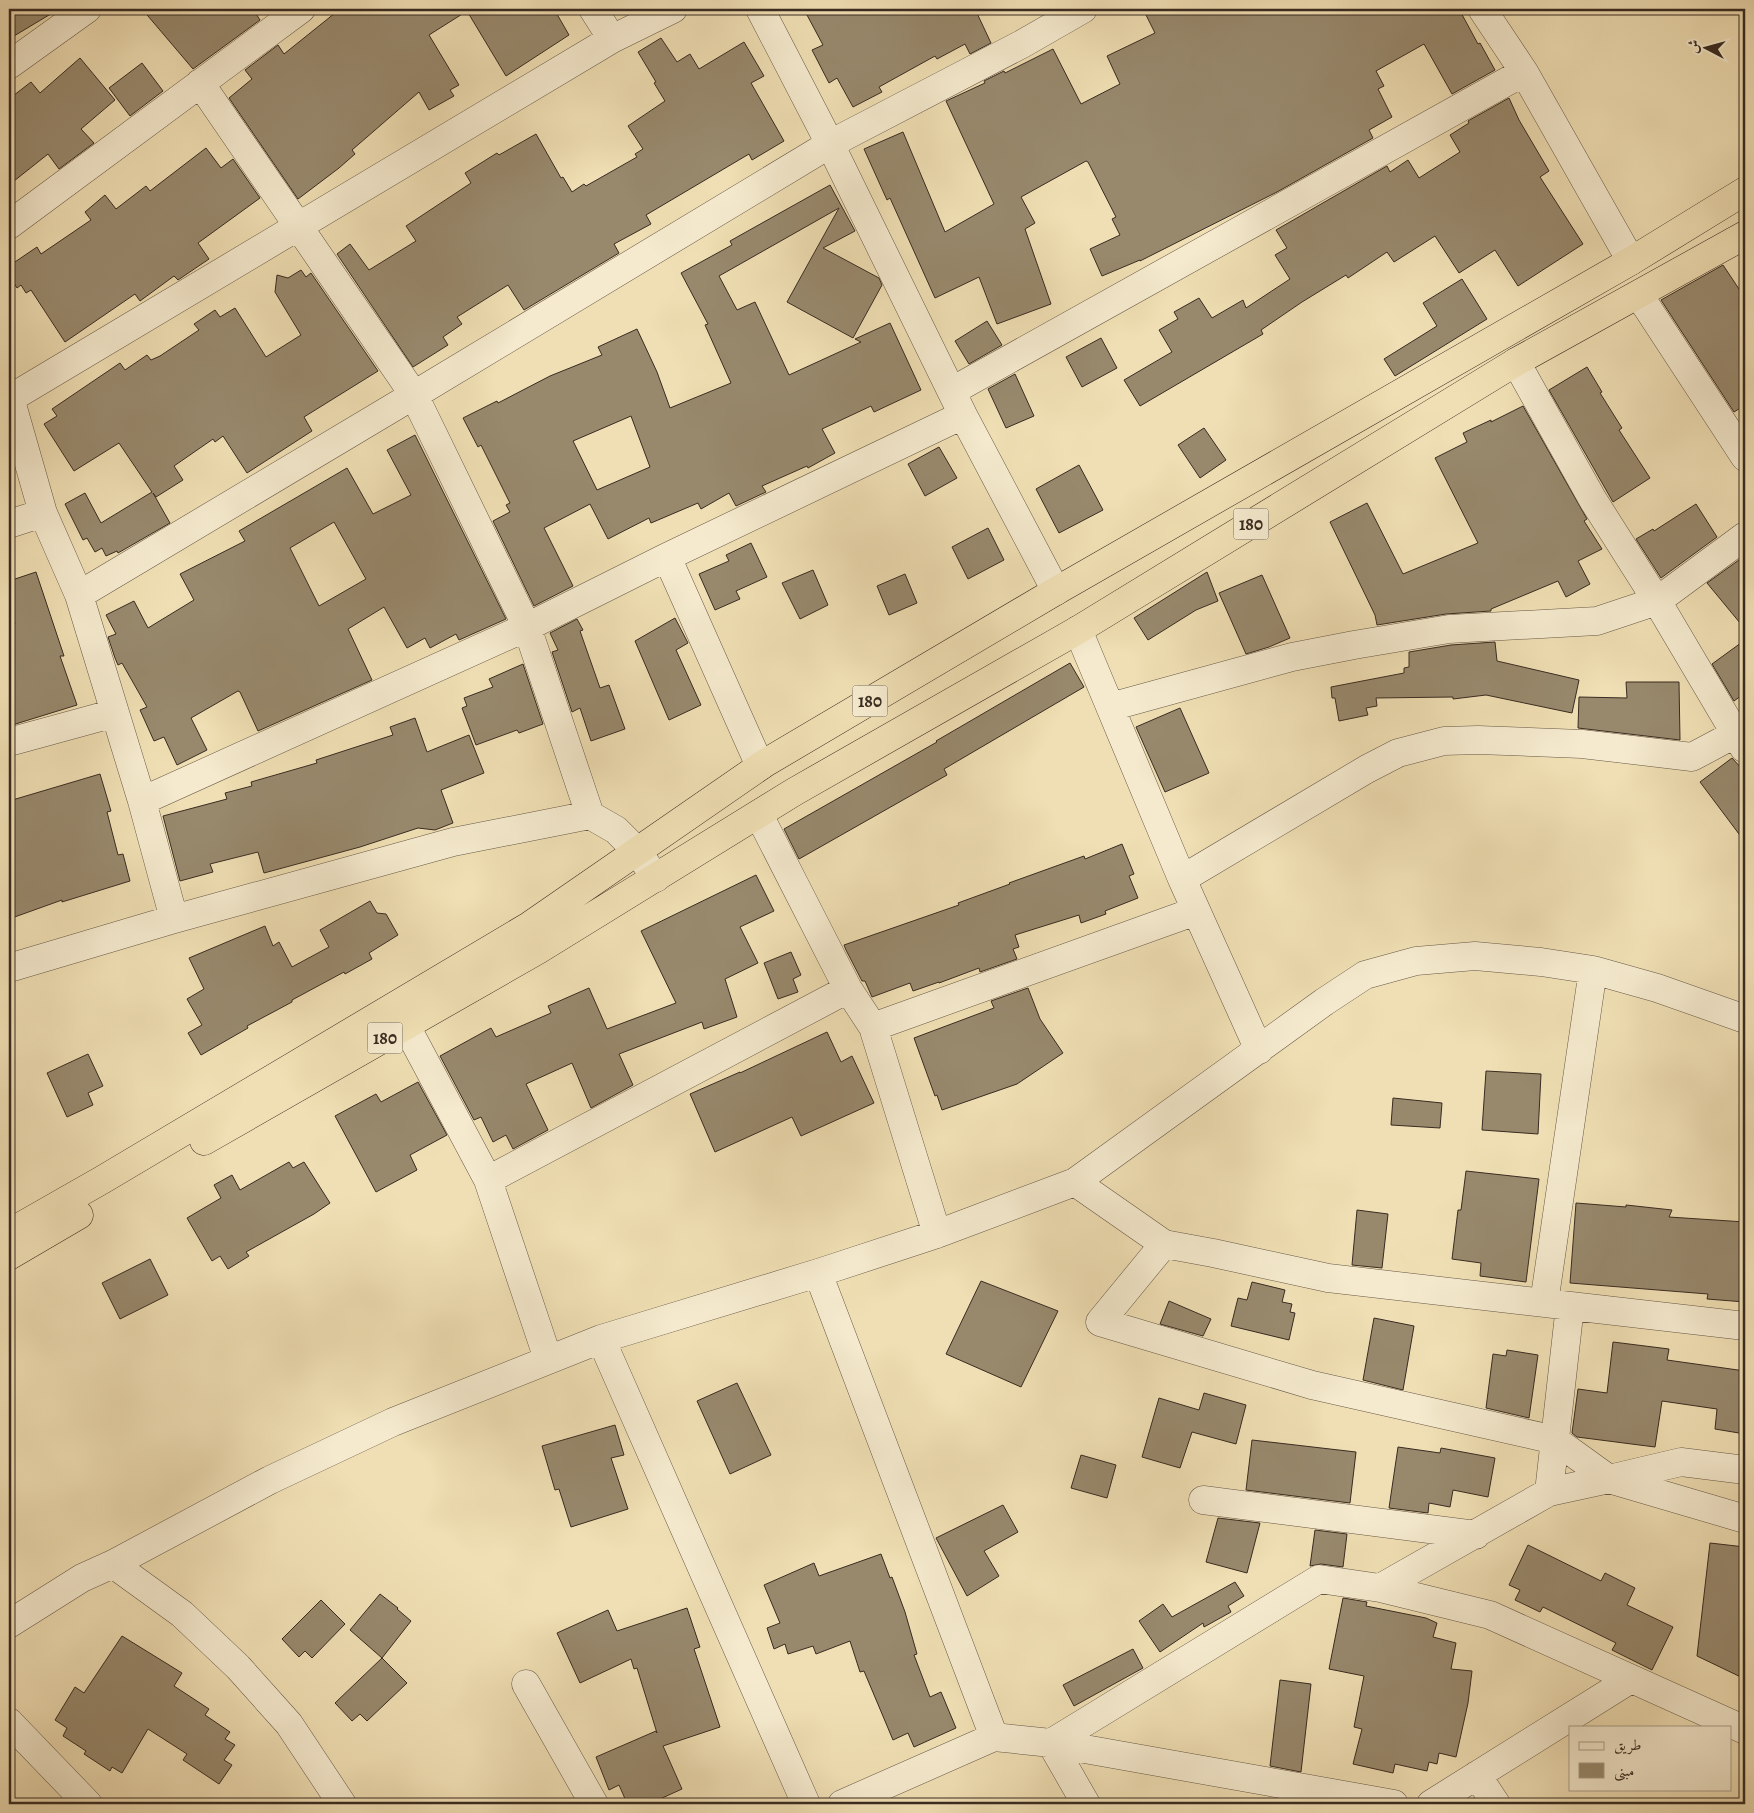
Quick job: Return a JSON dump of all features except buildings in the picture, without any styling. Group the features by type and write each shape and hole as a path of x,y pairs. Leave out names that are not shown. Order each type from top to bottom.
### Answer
{"highway":[{"name":"180","path":"9,1233 102,1180 529,926 760,766 1056,591 1630,261 1745,191"},
{"name":"180","path":"9,1256 538,950 794,792 1078,630 1516,362 1745,235"}],"street":[{"path":"9,65 87,9"},
{"path":"9,225 301,9"},
{"path":"594,9 612,39"},
{"path":"174,919 142,801 79,595 43,513 10,396 612,39 673,9"},
{"path":"760,9 830,144 958,403 1056,591"},
{"path":"79,595 414,396 830,144 1022,44 1083,9"},
{"path":"1482,9 1524,72 1630,261"},
{"path":"142,801 527,627 667,557 958,403 1524,72"},
{"path":"200,83 414,396 527,627 590,815"},
{"path":"1639,294 1745,457"},
{"path":"1182,879 1367,769 1398,753 1422,746 1444,741 1478,740 1582,744 1692,757 1742,736 1594,500 1516,362"},
{"path":"9,524 43,513"},
{"path":"1110,707 1292,657 1354,645 1449,629 1597,621 1657,601 1745,536"},
{"path":"667,557 760,766"},
{"path":"1078,630 1182,879 1259,1050"},
{"path":"9,742 115,713"},
{"path":"9,968 174,919 453,842 590,815 616,830 637,851 656,878"},
{"path":"758,815 848,989 873,1027 937,1234"},
{"path":"873,1027 1196,911"},
{"path":"9,1624 82,1578 113,1564 270,1480 384,1426 601,1339 818,1273 937,1234 1075,1182 1324,1002 1365,976 1416,961 1475,956 1541,962 1593,970 1657,988 1745,1019"},
{"path":"1549,1492 1555,1440 1557,1304 1593,970"},
{"path":"488,1180 848,989"},
{"path":"406,1026 488,1180 548,1360"},
{"path":"1075,1182 1164,1244 1328,1278 1745,1326"},
{"path":"1164,1244 1100,1322 1312,1385 1555,1440 1608,1479 1745,1519"},
{"path":"818,1273 994,1737"},
{"path":"601,1339 806,1804"},
{"path":"1380,1588 1549,1492 1681,1462 1745,1470"},
{"path":"1203,1500 1476,1535"},
{"path":"113,1564 182,1614 238,1667 289,1724 342,1804"},
{"path":"1050,1743 1319,1579 1380,1588 1490,1615 1745,1730"},
{"path":"1431,1804 1630,1679"},
{"path":"526,1684 594,1804"},
{"path":"9,1722 88,1804"},
{"path":"842,1804 994,1737 1050,1743 1394,1804"},
{"path":"1050,1743 1086,1804"},
{"path":"1477,1775 1496,1804"}]}
